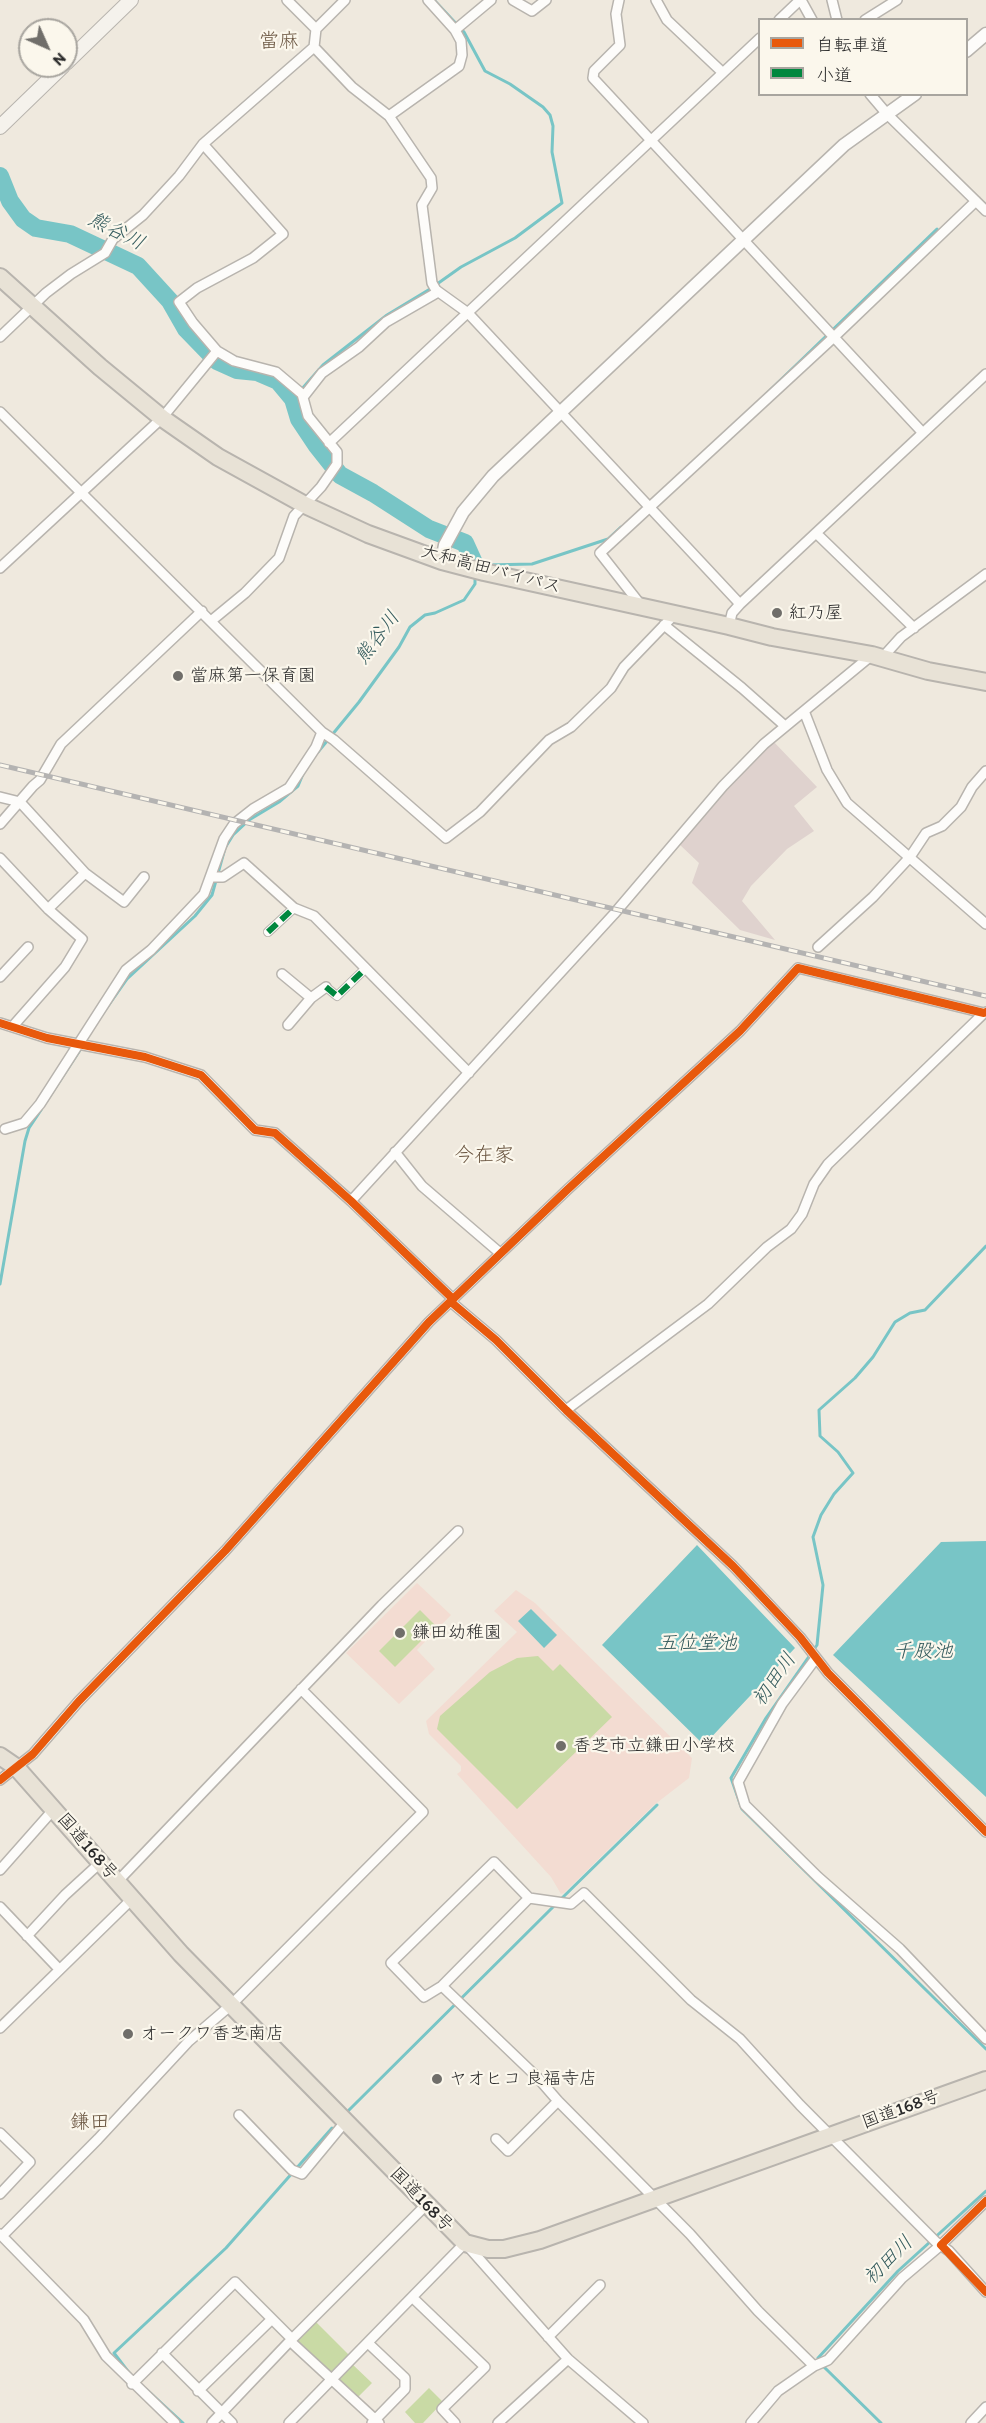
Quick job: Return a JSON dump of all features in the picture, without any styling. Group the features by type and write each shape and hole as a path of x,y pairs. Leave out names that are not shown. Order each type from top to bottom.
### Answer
{"highway":[{"name":"大和高田バイパス","path":"0,277 100,367 162,418 218,458 305,505 368,534 447,557 484,572 642,607 669,620 729,626 772,638 877,656 928,671 986,682"},
{"name":"国道168号","path":"0,1756 16,1767 132,1899 231,2005 465,2243 488,2249 516,2247 986,2080"}],"main road":[{"path":"78,51 131,0"},
{"path":"0,127 51,78"}],"street":[{"path":"287,0 316,29"},
{"path":"0,337 71,274 106,250 113,239 143,214 179,176 203,144 314,47 316,29 345,0"},
{"path":"389,116 459,66 462,55 458,28 428,0"},
{"path":"458,28 491,0"},
{"path":"513,0 532,11 546,0"},
{"path":"619,0 616,14 620,45 594,71 593,78 923,433"},
{"path":"656,0 667,20 722,72"},
{"path":"781,18 800,0 811,18"},
{"path":"832,0 836,18"},
{"path":"868,18 897,0"},
{"path":"968,49 986,34"},
{"path":"329,443 758,39"},
{"path":"314,47 352,87 389,116 431,178 432,188 422,205 436,288 468,313 740,604"},
{"path":"872,96 886,114 986,211"},
{"path":"447,557 463,512 493,476 843,145 912,96"},
{"path":"203,144 284,234 253,258 197,288 179,302 213,355 276,372 300,393 308,416 337,453 337,464 321,487 294,516 279,558 245,593 211,621"},
{"path":"642,607 600,553 834,337 976,201"},
{"path":"300,393 322,373 359,347 386,322 436,288"},
{"path":"0,568 162,418 213,355"},
{"path":"729,626 732,613 740,604 986,374"},
{"path":"0,412 132,546 202,611 322,732 446,838 480,812 549,740 571,727 611,687 624,667 669,620 785,726"},
{"path":"816,533 914,628"},
{"path":"351,1201 614,914 723,786 785,726 986,574"},
{"path":"0,824 40,780 61,744 202,611"},
{"path":"804,711 827,770 847,803 986,924"},
{"path":"5,1129 24,1123 40,1104 126,970 150,950 204,894 224,839 234,824 253,809 289,788 316,747 322,732"},
{"path":"818,947 873,897 910,857 926,832 942,826 961,807 972,787 986,771"},
{"path":"0,797 20,802 85,873 124,902 144,877"},
{"path":"0,858 48,909 82,939 65,967 13,1026"},
{"path":"212,877 223,877 244,863 294,908 314,916 469,1073"},
{"path":"48,909 85,873"},
{"path":"268,932 294,908"},
{"path":"0,977 28,947"},
{"path":"0,1780 33,1754 79,1701 225,1551 429,1322 500,1253 740,1031 798,968 985,1013"},
{"path":"288,1025 311,998 326,987 337,996 365,969"},
{"path":"282,974 311,998"},
{"path":"566,1410 708,1304 767,1247 791,1229 802,1214 814,1184 828,1164 985,1013"},
{"path":"0,1023 79,1045 145,1057 201,1075 255,1130 274,1133 351,1201 566,1410 733,1566 844,1689 986,1832"},
{"path":"395,1152 422,1186 500,1253"},
{"path":"117,1882 301,1689 458,1531"},
{"path":"814,1654 782,1704 738,1782 745,1805 818,1877 900,1949 986,2039"},
{"path":"175,2423 132,2384 106,2356 84,2320 1,2235 98,2139 189,2041 231,2005 423,1812 301,1689"},
{"path":"0,1870 54,1809"},
{"path":"27,1936 65,1895 101,1862"},
{"path":"530,1898 442,1986 424,1997 391,1963 494,1862 530,1898 571,1904 584,1893 691,2000 740,2039 800,2105 986,2292"},
{"path":"0,2028 132,1899"},
{"path":"0,1907 59,1969"},
{"path":"442,1986 538,2078 690,2234 758,2312 814,2366"},
{"path":"496,2139 508,2151 558,2100"},
{"path":"239,2115 295,2171 303,2174 345,2122"},
{"path":"0,2133 30,2162 0,2194"},
{"path":"751,2423 778,2391 814,2366 828,2360 936,2241 986,2201"},
{"path":"212,2423 426,2205"},
{"path":"289,2423 465,2243 568,2359 643,2423"},
{"path":"132,2384 235,2282 376,2422 405,2389 405,2378 368,2343"},
{"path":"548,2337 600,2285"},
{"path":"413,2298 485,2367 442,2409 455,2423"},
{"path":"198,2391 272,2319"},
{"path":"162,2353 232,2423"},
{"path":"498,2423 568,2359"},
{"path":"971,2423 986,2407"}],"shaded area":[{"path":"772,740 817,787 794,806 814,831 787,849 751,886 742,901 775,940 740,930 692,883 699,863 678,843"},
{"name":"鎌田幼稚園","path":"417,1583 451,1615 417,1650 435,1669 399,1704 346,1653"},
{"name":"香芝市立鎌田小学校","path":"516,1590 535,1603 692,1758 689,1778 654,1805 561,1894 551,1877 457,1774 461,1771 461,1766 429,1734 426,1721 517,1632 494,1611"}],"green space":[{"path":"420,1610 436,1626 395,1667 379,1651"},
{"path":"538,1656 553,1671 560,1664 612,1717 517,1809 437,1729 440,1716 490,1672 517,1658"},
{"path":"316,2322 349,2355 330,2374 297,2341"},
{"path":"351,2363 372,2383 357,2398 336,2378"},
{"path":"429,2388 443,2402 423,2423 415,2423 405,2412"}],"water":[{"name":"千股池","path":"986,1541 986,1797 833,1655 941,1542"},
{"name":"五位堂池","path":"697,1545 795,1648 704,1745 602,1645"},
{"path":"531,1609 557,1635 544,1648 518,1621"}],"waterway":[{"path":"293,399 323,365 387,315 461,267 515,238 562,203 552,152 553,126 550,115 543,107 510,84 485,71 464,32 434,0"},
{"name":"熊谷川","path":"0,176 10,201 23,219 36,228 70,234 138,266 170,301 186,329 217,361 237,370 257,372 278,381 293,399 299,419 340,475 429,529 465,543 475,565"},
{"path":"763,397 937,229"},
{"path":"486,565 532,564 608,539 621,527"},
{"name":"熊谷川","path":"318,752 359,702 399,647 410,627 425,615 464,600 475,584 475,575"},
{"name":"熊谷川","path":"101,1016 127,979 195,916 212,895 225,848 233,835 249,820 279,802 298,786 303,774"},
{"name":"熊谷川","path":"46,1102 82,1047"},
{"name":"熊谷川","path":"0,1284 25,1141 29,1128 41,1110"},
{"name":"初田川","path":"986,1246 925,1310 910,1313 895,1322 873,1357 855,1378 819,1410 820,1436 838,1452 853,1473 834,1494 821,1515 813,1537 823,1585 817,1645 766,1718 731,1778 742,1809 986,2049"},
{"path":"560,1900 657,1805"},
{"path":"346,2113 555,1905"},
{"path":"130,2374 114,2353 226,2248 332,2128"},
{"name":"初田川","path":"818,2358 898,2271 986,2191"},
{"name":"初田川","path":"824,2367 881,2423"},
{"path":"146,2389 183,2423"}],"railway":[{"path":"0,765 986,996"}],"marked path":[{"path":"268,932 294,908"},
{"path":"326,987 337,996 365,969"}],"cycle path":[{"path":"0,1780 33,1754 79,1701 225,1551 429,1322 567,1190 740,1031 798,968 986,1012"},
{"path":"0,1023 47,1038 145,1057 201,1075 255,1130 275,1133 351,1201 453,1299"},
{"path":"451,1302 496,1340 566,1410 733,1566 800,1637 828,1673 986,1832"},
{"path":"986,2201 941,2245 986,2292"}],"place":[{"name":"紅乃屋","path":"777,613"},
{"name":"當麻第一保育園","path":"178,676"},
{"name":"鎌田幼稚園","path":"400,1633"},
{"name":"香芝市立鎌田小学校","path":"561,1746"},
{"name":"オークワ香芝南店","path":"128,2034"},
{"name":"ヤオヒコ 良福寺店","path":"437,2079"}],"district":[{"name":"當麻","path":"279,42"},
{"name":"今在家","path":"484,1156"},
{"name":"鎌田","path":"90,2123"}]}
